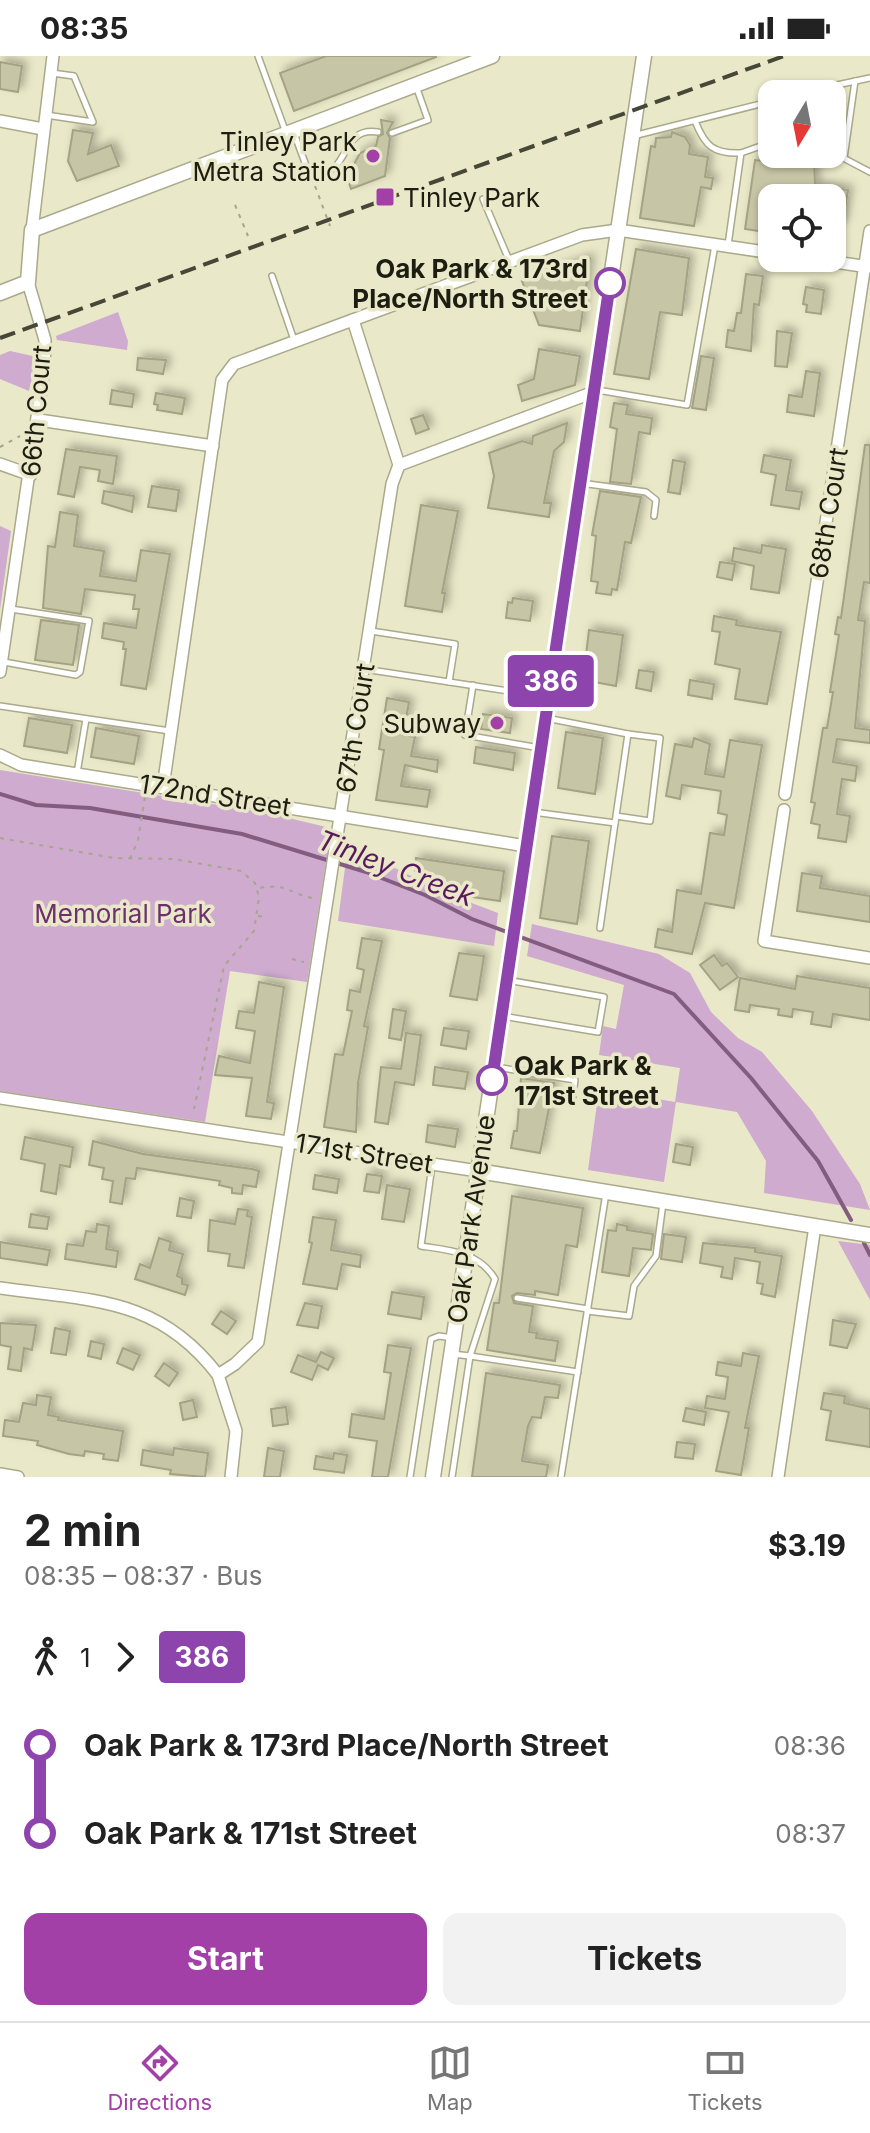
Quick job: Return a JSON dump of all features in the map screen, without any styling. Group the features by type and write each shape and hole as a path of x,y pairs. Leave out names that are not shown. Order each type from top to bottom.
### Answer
{"street":[{"name":"66th Court","path":"1,667 39,420 45,340 28,282 53,56"},
{"path":"32,230 492,56"},
{"name":"Oak Park Avenue","path":"433,1477 644,56"},
{"path":"0,121 43,129"},
{"path":"163,787 222,380 234,364 582,235 618,230 758,251"},
{"name":"68th Court","path":"785,794 867,267 870,231"},
{"path":"846,264 867,267"},
{"path":"0,293 28,282"},
{"path":"353,320 399,465 594,391"},
{"path":"39,420 213,446"},
{"path":"0,464 31,475"},
{"name":"67th Court","path":"218,1375 258,1342 334,872 392,484 399,465"},
{"name":"172nd Street","path":"0,755 21,765 342,815 403,829 526,846"},
{"path":"784,810 764,941 870,958"},
{"name":"171st Street","path":"0,1098 870,1235"},
{"path":"778,1477 815,1226"},
{"path":"0,1288 140,1311 185,1337 218,1375 236,1431 231,1477"},
{"path":"0,1474 18,1477"}],"lane":[{"path":"260,57 311,179 335,168 352,139 363,133 378,132"},
{"path":"45,115 93,122 74,76 51,73"},
{"path":"846,84 870,78"},
{"path":"846,144 855,81"},
{"path":"392,133 428,120 416,85"},
{"path":"632,136 758,105"},
{"path":"695,121 704,144 713,150 741,153 758,147"},
{"path":"728,246 741,153"},
{"path":"846,159 870,172"},
{"path":"483,199 510,261"},
{"path":"594,391 687,405 715,244"},
{"path":"272,276 294,341"},
{"path":"580,483 646,492 656,500 654,516"},
{"path":"1,667 76,675 80,672 89,621 10,609"},
{"path":"370,631 455,644 449,682"},
{"path":"364,669 549,697"},
{"path":"473,685 465,735 541,748"},
{"path":"0,706 171,732"},
{"path":"532,812 650,821 660,738 545,718"},
{"path":"77,773 86,719"},
{"path":"600,928 628,734"},
{"path":"501,1016 598,1032 604,997 507,980"},
{"path":"494,1067 575,1080 572,1102"},
{"path":"432,1164 421,1246 466,1253 490,1270 495,1279 470,1356 452,1477"},
{"path":"561,1477 607,1192"},
{"path":"517,1298 629,1316 634,1286 656,1256 663,1201"},
{"name":"Oak Park Avenue","path":"410,1477 431,1339 435,1336 452,1346"},
{"path":"452,1346 470,1356 578,1372"}],"path":[{"path":"317,191 330,226"},
{"path":"235,205 248,236"},
{"path":"0,447 11,439 26,436"},
{"path":"130,859 141,828 145,795"},
{"path":"0,838 130,859 174,859 241,871 258,888 256,916 248,941 224,966 194,1109"},
{"path":"258,888 288,887 301,896 315,898"},
{"path":"285,894 288,887"},
{"path":"256,916 267,917"},
{"path":"292,959 305,962"}],"green space":[{"path":"118,312 128,341 127,350 57,340 56,336"},
{"path":"10,351 37,357 29,391 0,379 0,355"},
{"path":"0,526 11,531 0,610"},
{"name":"Memorial Park","path":"0,770 268,813 326,827 330,836 307,982 230,971 205,1122 0,1091"},
{"path":"348,845 448,894 498,913 494,946 338,921"},
{"path":"532,924 659,954 690,973 711,1012 738,1038 762,1052 812,1111 860,1184 870,1210 764,1193 766,1161 737,1112 676,1102 664,1182 588,1170 599,1089 675,1102 680,1068 599,1055 603,1026 616,1029 624,985 527,956"},
{"path":"838,1241 870,1245 870,1300"}],"building":[{"path":"326,56 436,57 294,111 280,73"},
{"path":"0,62 22,66 18,92 0,89"},
{"name":"Tinley Park Metra Station","path":"381,120 393,122 387,133 390,138 385,176 351,189 347,177 360,153 376,146 378,137 383,134"},
{"path":"73,130 93,133 88,154 111,145 119,166 77,181 68,161"},
{"path":"672,132 685,137 690,145 689,154 708,157 705,177 713,178 711,189 701,187 694,226 640,218 651,146 655,147 656,138 671,137"},
{"path":"755,160 758,160 758,168 814,168 815,184 758,184 758,231 745,229"},
{"path":"636,249 689,258 682,315 660,312 649,379 614,374"},
{"path":"590,258 580,331 539,325 522,281"},
{"path":"746,274 763,276 759,305 754,304 751,351 726,347 728,330 734,331 737,313 741,313"},
{"path":"806,287 824,290 821,314 806,312 807,305 803,304"},
{"path":"777,331 792,333 787,367 775,366"},
{"path":"539,349 580,356 575,385 522,401 518,385 534,379"},
{"path":"701,356 714,358 706,410 692,408"},
{"path":"138,358 166,360 163,374 137,370"},
{"path":"806,371 820,373 814,416 787,412 789,395 802,397"},
{"path":"112,390 134,394 132,407 110,404"},
{"path":"156,393 185,398 182,414 157,410 158,405 154,404"},
{"path":"614,403 628,405 626,414 652,418 650,434 639,432 631,484 610,482 617,429 610,427"},
{"path":"423,415 429,429 416,434 411,419"},
{"path":"567,423 564,442 554,451 544,503 551,503 549,517 488,508 494,476 489,453 522,441 532,444 533,436"},
{"path":"865,445 870,445 870,583 864,582 858,620 865,621 855,728 870,730 870,743 837,739 833,762 857,766 855,781 842,779 837,814 850,816 846,842 818,838 820,825 811,823 815,803 811,802 823,728 827,728 833,692 830,692 839,635 835,634 838,617 841,618"},
{"path":"66,449 117,456 113,484 98,481 100,470 80,467 74,497 58,494"},
{"path":"764,455 791,460 786,490 802,492 799,509 771,505 776,475 761,472"},
{"path":"673,460 685,462 680,494 668,492"},
{"path":"152,486 179,490 176,511 148,507"},
{"path":"104,491 134,496 132,512 102,503"},
{"path":"600,491 641,497 631,543 625,542 617,590 612,589 611,595 596,593 598,582 591,581 596,536 592,535"},
{"path":"421,505 458,511 442,593 445,593 442,612 405,606"},
{"path":"60,512 78,515 74,546 104,551 100,576 136,581 141,550 170,554 146,689 121,685 126,649 123,649 124,642 102,638 104,623 136,628 139,609 133,609 135,595 85,589 81,614 43,608 48,546 55,547"},
{"path":"762,545 786,549 779,593 751,589 754,566 732,561 734,548 761,553"},
{"path":"720,562 735,564 732,580 717,577"},
{"path":"513,598 533,601 530,621 506,618 508,602 512,603"},
{"path":"714,616 737,620 736,625 781,632 767,704 735,699 740,669 715,664 720,632 712,631"},
{"path":"41,620 79,625 73,665 35,660"},
{"path":"589,630 623,635 616,686 583,680"},
{"path":"639,670 654,672 651,691 636,688"},
{"path":"690,680 714,684 712,699 688,695"},
{"path":"387,698 409,702 403,735 415,737 411,756 438,760 437,772 405,765 401,786 430,790 427,807 376,800 384,750 379,749"},
{"name":"Subway","path":"483,714 512,718 510,733 481,729"},
{"path":"29,718 72,725 67,753 24,746"},
{"path":"96,728 139,736 134,764 91,757"},
{"path":"566,732 603,738 595,794 558,788"},
{"path":"694,738 710,744 705,774 724,777 730,740 762,745 734,908 705,903 692,954 655,947 658,929 672,932 677,890 701,894 710,833 724,835 727,815 718,813 721,791 682,785 680,799 666,796 675,744 692,747"},
{"path":"476,747 515,753 513,770 474,763"},
{"path":"552,836 589,841 577,924 540,918"},
{"path":"416,858 504,871 500,901 451,894 451,889 415,871"},
{"path":"802,873 822,876 820,888 870,896 870,922 797,911"},
{"path":"362,938 382,941 364,1026 368,1027 358,1083 356,1132 324,1127 335,1054 343,1055 352,1011 347,1010 350,990 360,992 364,970 357,968"},
{"path":"459,953 484,956 477,1000 450,996"},
{"path":"714,955 722,966 727,963 738,977 720,990 700,965"},
{"path":"797,976 870,988 870,1020 833,1014 831,1027 811,1024 813,1012 793,1009 792,1017 778,1015 779,1009 750,1005 749,1012 735,1010 740,978 795,989"},
{"path":"259,982 284,987 267,1102 274,1103 271,1119 246,1116 252,1078 215,1075 219,1056 250,1063 255,1031 236,1028 239,1011 254,1013"},
{"path":"393,1009 406,1011 401,1040 389,1038"},
{"path":"444,1028 469,1031 466,1049 441,1045"},
{"path":"406,1033 421,1035 414,1085 395,1082 388,1124 375,1122 381,1067 401,1069"},
{"path":"435,1067 468,1072 465,1089 433,1085"},
{"path":"521,1078 554,1083 540,1153 511,1148 514,1131 517,1131"},
{"path":"428,1125 458,1129 455,1147 426,1142"},
{"path":"25,1137 73,1147 70,1167 60,1165 56,1194 41,1191 45,1164 21,1159"},
{"path":"93,1141 143,1154 252,1169 259,1171 256,1187 243,1185 242,1194 232,1193 232,1188 219,1185 220,1181 137,1168 135,1179 126,1178 122,1204 110,1202 113,1181 102,1179 104,1168 89,1165"},
{"path":"676,1144 693,1147 690,1165 673,1162"},
{"path":"367,1174 382,1176 379,1193 364,1191"},
{"path":"315,1175 339,1179 337,1193 313,1189"},
{"path":"387,1185 410,1189 404,1222 382,1219"},
{"path":"512,1196 583,1208 577,1247 566,1245 558,1295 535,1291 535,1295 517,1293 512,1296 514,1303 533,1306 529,1332 537,1333 536,1338 558,1341 555,1361 487,1350 494,1303 499,1303"},
{"path":"180,1198 194,1201 191,1218 177,1216"},
{"path":"238,1209 248,1210 247,1216 252,1217 244,1268 228,1266 230,1254 208,1251 210,1220 235,1224"},
{"path":"31,1214 49,1217 47,1229 29,1227"},
{"path":"313,1217 336,1220 331,1250 361,1255 360,1267 342,1264 337,1289 303,1284 312,1243 309,1242"},
{"path":"97,1224 109,1226 106,1249 118,1251 116,1267 65,1259 67,1244 83,1246 86,1231 96,1232"},
{"path":"617,1224 627,1226 627,1230 653,1234 651,1250 633,1248 629,1276 602,1272 608,1230 616,1231"},
{"path":"664,1234 686,1237 682,1262 661,1259"},
{"path":"159,1238 171,1242 169,1250 183,1254 177,1276 182,1278 182,1284 188,1285 185,1295 135,1279 140,1264 150,1268"},
{"path":"0,1242 50,1250 47,1265 0,1258"},
{"path":"703,1243 755,1248 755,1252 782,1256 775,1297 761,1294 763,1284 757,1283 760,1262 735,1258 732,1279 721,1277 723,1267 700,1263"},
{"path":"392,1292 424,1297 421,1319 388,1314"},
{"path":"305,1303 322,1306 318,1328 297,1325"},
{"path":"221,1311 236,1321 227,1334 212,1324"},
{"path":"833,1320 856,1324 847,1348 830,1345"},
{"path":"0,1323 36,1325 32,1350 24,1348 21,1371 8,1369 11,1347 0,1345"},
{"path":"55,1328 70,1331 66,1355 51,1353"},
{"path":"91,1341 104,1344 101,1359 88,1356"},
{"path":"388,1345 411,1348 388,1477 372,1477 377,1441 349,1437 352,1414 384,1419 391,1373 384,1372"},
{"path":"123,1348 140,1355 133,1370 117,1363"},
{"path":"321,1352 334,1358 328,1370 318,1365 312,1380 291,1372 298,1355 316,1362"},
{"path":"743,1353 759,1356 745,1428 749,1428 741,1475 716,1471 729,1412 705,1408 707,1396 725,1399 728,1377 716,1375 718,1362 741,1366"},
{"path":"164,1363 178,1373 169,1386 155,1376"},
{"path":"486,1373 560,1385 558,1398 545,1397 541,1418 532,1417 522,1461 548,1465 546,1477 472,1477"},
{"path":"824,1393 845,1396 844,1403 870,1409 870,1447 826,1440 831,1411 821,1409"},
{"path":"37,1395 51,1397 48,1415 59,1417 58,1420 123,1431 118,1461 103,1459 104,1454 85,1451 84,1456 69,1454 37,1445 38,1441 3,1436 5,1420 19,1422 23,1403 36,1405"},
{"path":"193,1400 197,1417 183,1420 180,1403"},
{"path":"286,1407 288,1424 273,1426 271,1409"},
{"path":"686,1408 706,1412 704,1425 683,1421"},
{"path":"677,1442 695,1444 693,1459 675,1457"},
{"path":"174,1448 208,1453 205,1477 170,1474 171,1470 141,1465 143,1450 173,1455"},
{"path":"268,1448 284,1451 280,1477 264,1477"},
{"path":"334,1453 347,1455 344,1473 314,1469 316,1456 333,1459"}],"waterway":[{"name":"Tinley Creek","path":"0,794 36,805 90,808 242,834 366,872 425,895 472,919 674,994 751,1078 818,1161 851,1220"},
{"name":"Tinley Creek","path":"864,1243 870,1255"}],"railway":[{"path":"0,338 784,56"}],"bus line":[{"name":"386","path":"492,1080 610,283"}],"place":[{"name":"Tinley Park Metra Station","path":"373,156"},
{"name":"Tinley Park","path":"385,197"},
{"name":"Oak Park & 173rd Place/North Street","path":"610,283"},
{"name":"Subway","path":"497,723"},
{"name":"Oak Park & 171st Street","path":"492,1080"}]}
